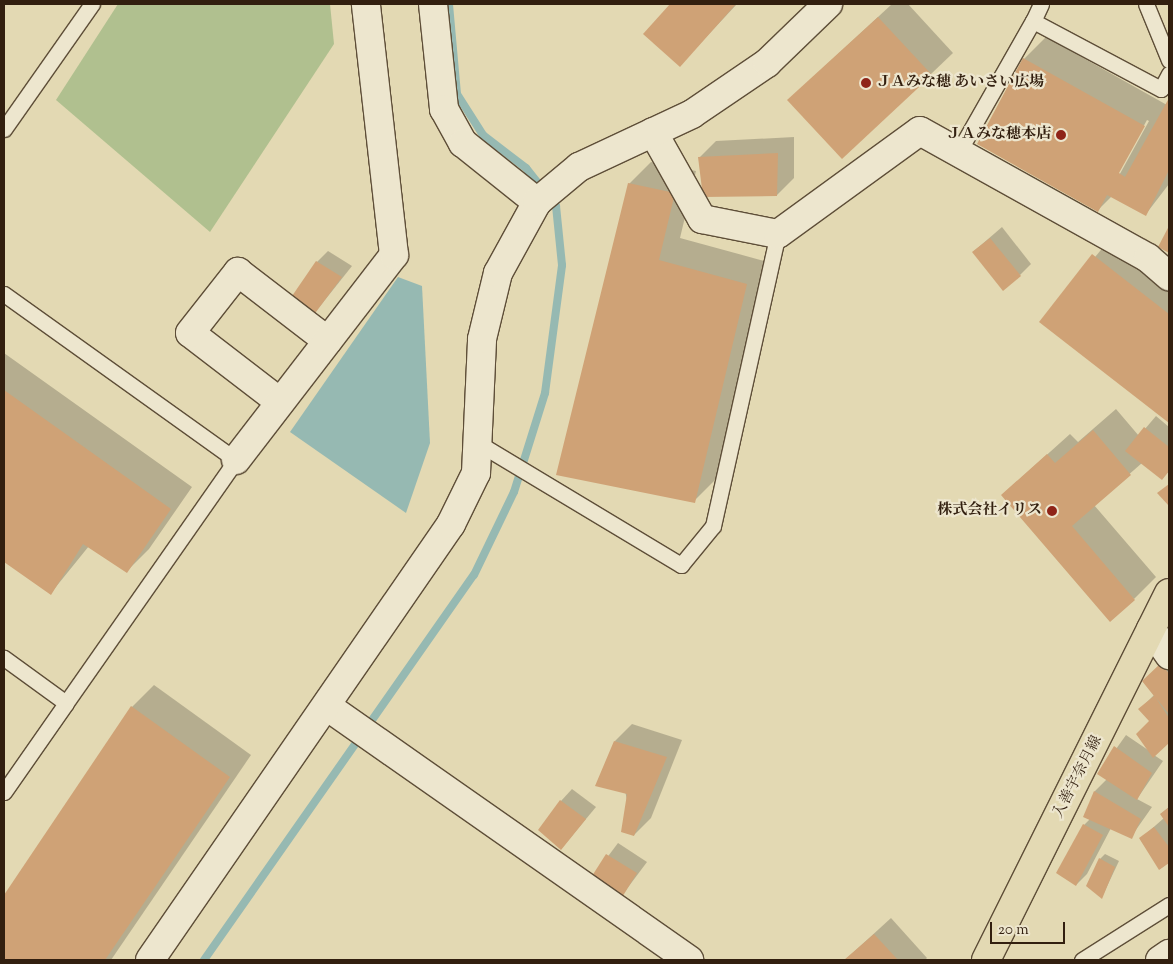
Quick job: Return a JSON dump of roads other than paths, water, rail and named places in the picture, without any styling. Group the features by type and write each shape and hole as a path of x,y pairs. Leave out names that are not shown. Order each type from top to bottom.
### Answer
{"main road":[{"name":"入善宇奈月線","path":"986,960 1169,593"}],"street":[{"path":"236,460 394,255 366,4"},
{"path":"433,4 444,110 462,142 537,202"},
{"path":"150,960 328,707 450,524 476,472 478,443 476,402 482,339 498,273 537,202 579,167 692,114 767,62 828,4"},
{"path":"654,132 702,219 778,234 920,131 959,151 1148,258 1169,276"},
{"path":"280,402 190,333 238,272 328,341"},
{"path":"1151,629 1169,655"},
{"path":"328,707 689,960"},
{"path":"1160,960 1169,954"}],"lane":[{"path":"4,129 92,4"},
{"path":"959,151 1041,4"},
{"path":"1146,4 1169,60"},
{"path":"1033,21 1161,89 1169,74"},
{"path":"478,443 681,565 713,526 778,234"},
{"path":"4,294 236,460 4,792"},
{"path":"4,658 66,703"},
{"path":"1082,960 1169,905"}],"water":[{"path":"398,277 422,286 430,443 406,513 290,432"}],"waterway":[{"path":"204,960 474,575 514,492 545,393 562,265 556,206 526,168 483,135 457,94 449,4"}],"place":[{"name":"ＪＡみな穂 あいさい広場","path":"866,83"},
{"name":"ＪＡみな穂本店","path":"1061,135"},
{"name":"株式会社イリス","path":"1052,511"}]}
